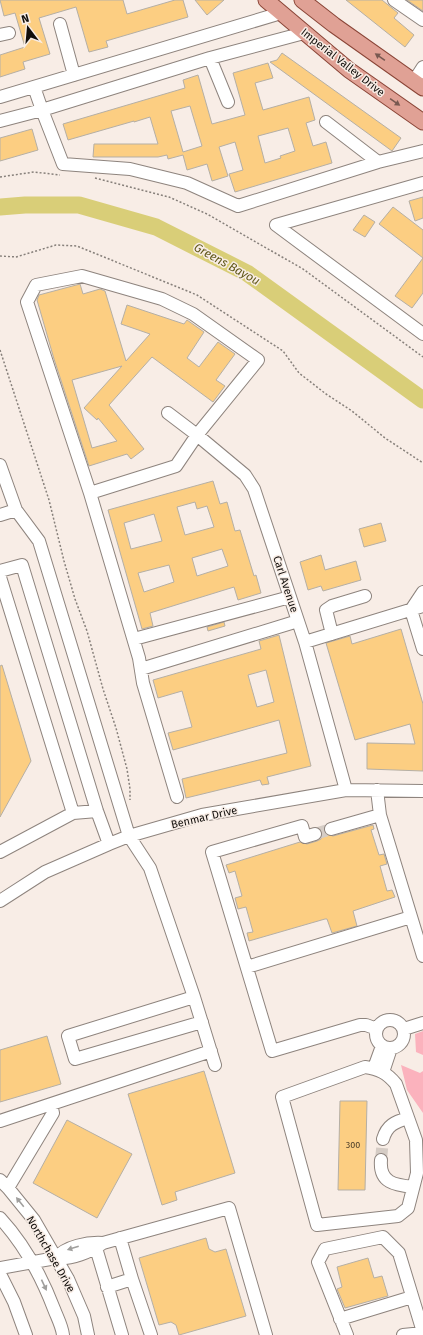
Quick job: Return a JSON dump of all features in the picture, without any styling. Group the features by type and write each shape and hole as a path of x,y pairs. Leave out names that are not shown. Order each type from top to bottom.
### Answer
{"main road":[{"name":"Imperial Valley Drive","path":"266,0 349,70 423,122"},
{"path":"305,1 334,25 419,85"},
{"path":"323,48 334,25"}],"street":[{"path":"394,0 423,20"},
{"path":"0,97 282,14"},
{"path":"60,24 74,75"},
{"path":"0,121 42,110 210,58 304,33"},
{"path":"210,58 228,102"},
{"path":"419,85 423,67"},
{"path":"34,87 64,164 130,169 187,183 238,206 378,162 423,151"},
{"path":"326,122 378,162"},
{"path":"422,331 276,225 423,183"},
{"path":"90,493 176,466 197,435 258,360 193,314 162,299 82,276 36,285 27,302 90,493 134,640 143,683 177,797"},
{"name":"Carl Avenue","path":"168,413 245,475 254,489 305,642 346,790"},
{"path":"0,465 16,510 39,541 129,836 150,868 194,997 215,1065"},
{"path":"0,515 16,510"},
{"path":"0,571 22,565 97,811 109,844"},
{"path":"0,576 73,813"},
{"path":"411,610 423,592"},
{"path":"332,634 326,610 332,606 365,596"},
{"path":"134,640 290,597"},
{"path":"305,642 423,606"},
{"path":"411,610 423,649"},
{"path":"141,669 298,620"},
{"name":"Benmar Drive","path":"0,901 45,872 109,844 129,836 202,815 346,790 423,790"},
{"path":"377,790 380,816 423,956"},
{"path":"0,852 73,813 97,811"},
{"path":"331,830 380,816"},
{"path":"315,834 305,837 302,826 212,852 272,1051 360,1025 366,1025 377,1029"},
{"path":"247,967 411,917"},
{"path":"194,997 68,1036 75,1059 202,1022"},
{"path":"389,1020 398,1022 404,1029 404,1038 402,1042 395,1047 386,1047 377,1039 377,1029 381,1023 389,1020"},
{"path":"404,1029 423,1023"},
{"path":"379,1070 386,1047"},
{"path":"0,1121 210,1051"},
{"path":"365,1067 379,1070 390,1077 396,1084 416,1140 417,1173 408,1208 398,1216 316,1225 282,1097 365,1067"},
{"path":"4,1184 53,1113 51,1104"},
{"path":"383,1139 388,1127 408,1118"},
{"path":"381,1160 381,1172 386,1179 394,1184 413,1187"},
{"name":"Northchase Drive","path":"4,1184 34,1220 56,1258 71,1285 84,1316 88,1335"},
{"path":"0,1268 33,1261 56,1258 64,1259 94,1250 120,1238 228,1208 266,1335"},
{"name":"Northchase Drive","path":"0,1218 11,1230 33,1261 50,1298 63,1335"},
{"path":"347,1335 318,1262 325,1249 383,1237 399,1253 423,1332 403,1335"},
{"path":"120,1238 132,1280 151,1335"},
{"path":"100,1246 107,1287 122,1335"},
{"path":"0,1274 14,1302 26,1335"},
{"path":"107,1287 132,1280"},
{"path":"340,1318 412,1297"}],"path":[{"path":"0,177 34,172 63,175"},
{"path":"93,178 170,196 206,214 303,269 423,357"},
{"path":"0,350 49,500 68,576 87,631 103,689 116,728 127,769 130,789 130,803"}],"shaded area":[{"path":"423,1031 423,1055 416,1052 415,1034"},
{"path":"401,1065 420,1073 423,1071 423,1113 407,1090"}],"building":[{"path":"0,0 123,0 127,14 175,0 183,0 188,17 106,41 108,47 89,52 76,7 39,18 50,54 23,62 25,69 0,77 0,55 25,47 15,13 4,16"},
{"path":"195,0 224,0 207,15"},
{"path":"346,0 382,0 398,13 394,18 414,35 405,47"},
{"path":"407,0 423,0 423,11"},
{"path":"282,53 401,138 392,151 270,62 277,60"},
{"path":"268,63 273,78 255,83 263,110 309,97 315,120 306,123 313,146 326,142 332,163 235,192 229,174 243,170 235,142 219,147 228,176 212,181 207,164 187,170 183,155 168,159 167,155 158,157 93,157 94,144 158,144 150,117 68,140 63,124 185,88 183,80 198,75 212,124 245,115 233,73","holes":["190,106 202,146 183,152 171,111","288,128 295,151 280,156 281,158 265,163 258,136"]},
{"path":"32,129 38,150 0,161 0,138"},
{"path":"423,197 423,218 415,221 409,201"},
{"path":"393,207 423,230 423,258 379,224"},
{"path":"364,215 375,222 365,237 353,230"},
{"path":"423,258 423,293 412,308 395,296"},
{"path":"80,284 83,294 100,289 105,291 126,361 150,334 121,324 127,305 184,324 187,320 204,332 187,358 199,367 218,342 235,354 216,380 225,386 213,402 152,357 109,405 144,449 131,459 127,454 89,466 54,359 37,300 39,295","holes":["122,366 84,408 97,420 98,418 117,441 92,448 72,380"]},
{"path":"213,481 220,504 227,502 235,531 240,530 254,576 256,575 261,593 238,600 234,587 150,613 153,626 142,629 108,510","holes":["195,502 197,509 207,506 214,527 185,535 177,507","154,514 162,541 131,549 124,523","222,549 228,566 197,576 192,558","169,565 174,582 144,592 138,573"]},
{"path":"381,523 386,541 364,547 359,529"},
{"path":"321,555 325,570 356,561 361,580 323,591 321,586 308,590 300,562"},
{"path":"224,622 225,626 208,631 207,627"},
{"path":"401,629 423,704 423,771 367,769 367,743 415,744 410,724 355,740 326,643 350,636 352,644"},
{"path":"279,635 311,766 267,777 269,784 262,785 260,780 186,798 182,779 287,753 279,720 173,750 168,733 192,727 182,691 158,698 153,680 261,649 259,641","holes":["266,670 274,702 257,707 248,675"]},
{"path":"2,665 31,761 0,817 0,666"},
{"path":"373,825 374,829 371,830 379,855 384,854 387,864 380,866 387,891 392,890 395,897 353,911 357,926 332,933 327,919 325,919 249,941 247,933 253,932 246,907 238,909 235,898 242,896 235,871 229,873 226,865 300,842 307,844 317,841 321,839 322,835 320,828 324,827 326,834 333,836"},
{"path":"47,1036 61,1084 0,1102 0,1050"},
{"path":"204,1071 235,1173 175,1192 177,1200 162,1205 128,1094"},
{"path":"340,1101 367,1101 365,1190 338,1190"},
{"path":"67,1120 132,1154 97,1218 33,1183"},
{"path":"206,1238 209,1249 215,1252 226,1249 246,1316 179,1335 176,1325 171,1322 159,1325 139,1258"},
{"path":"368,1258 374,1278 382,1276 388,1296 345,1308 337,1289 342,1287 337,1267"}],"waterway":[{"name":"Greens Bayou","path":"0,207 25,205 79,205 156,227 247,273 423,400"}],"tunnel":[{"path":"315,834 331,829"},
{"path":"381,1160 383,1139"}]}
